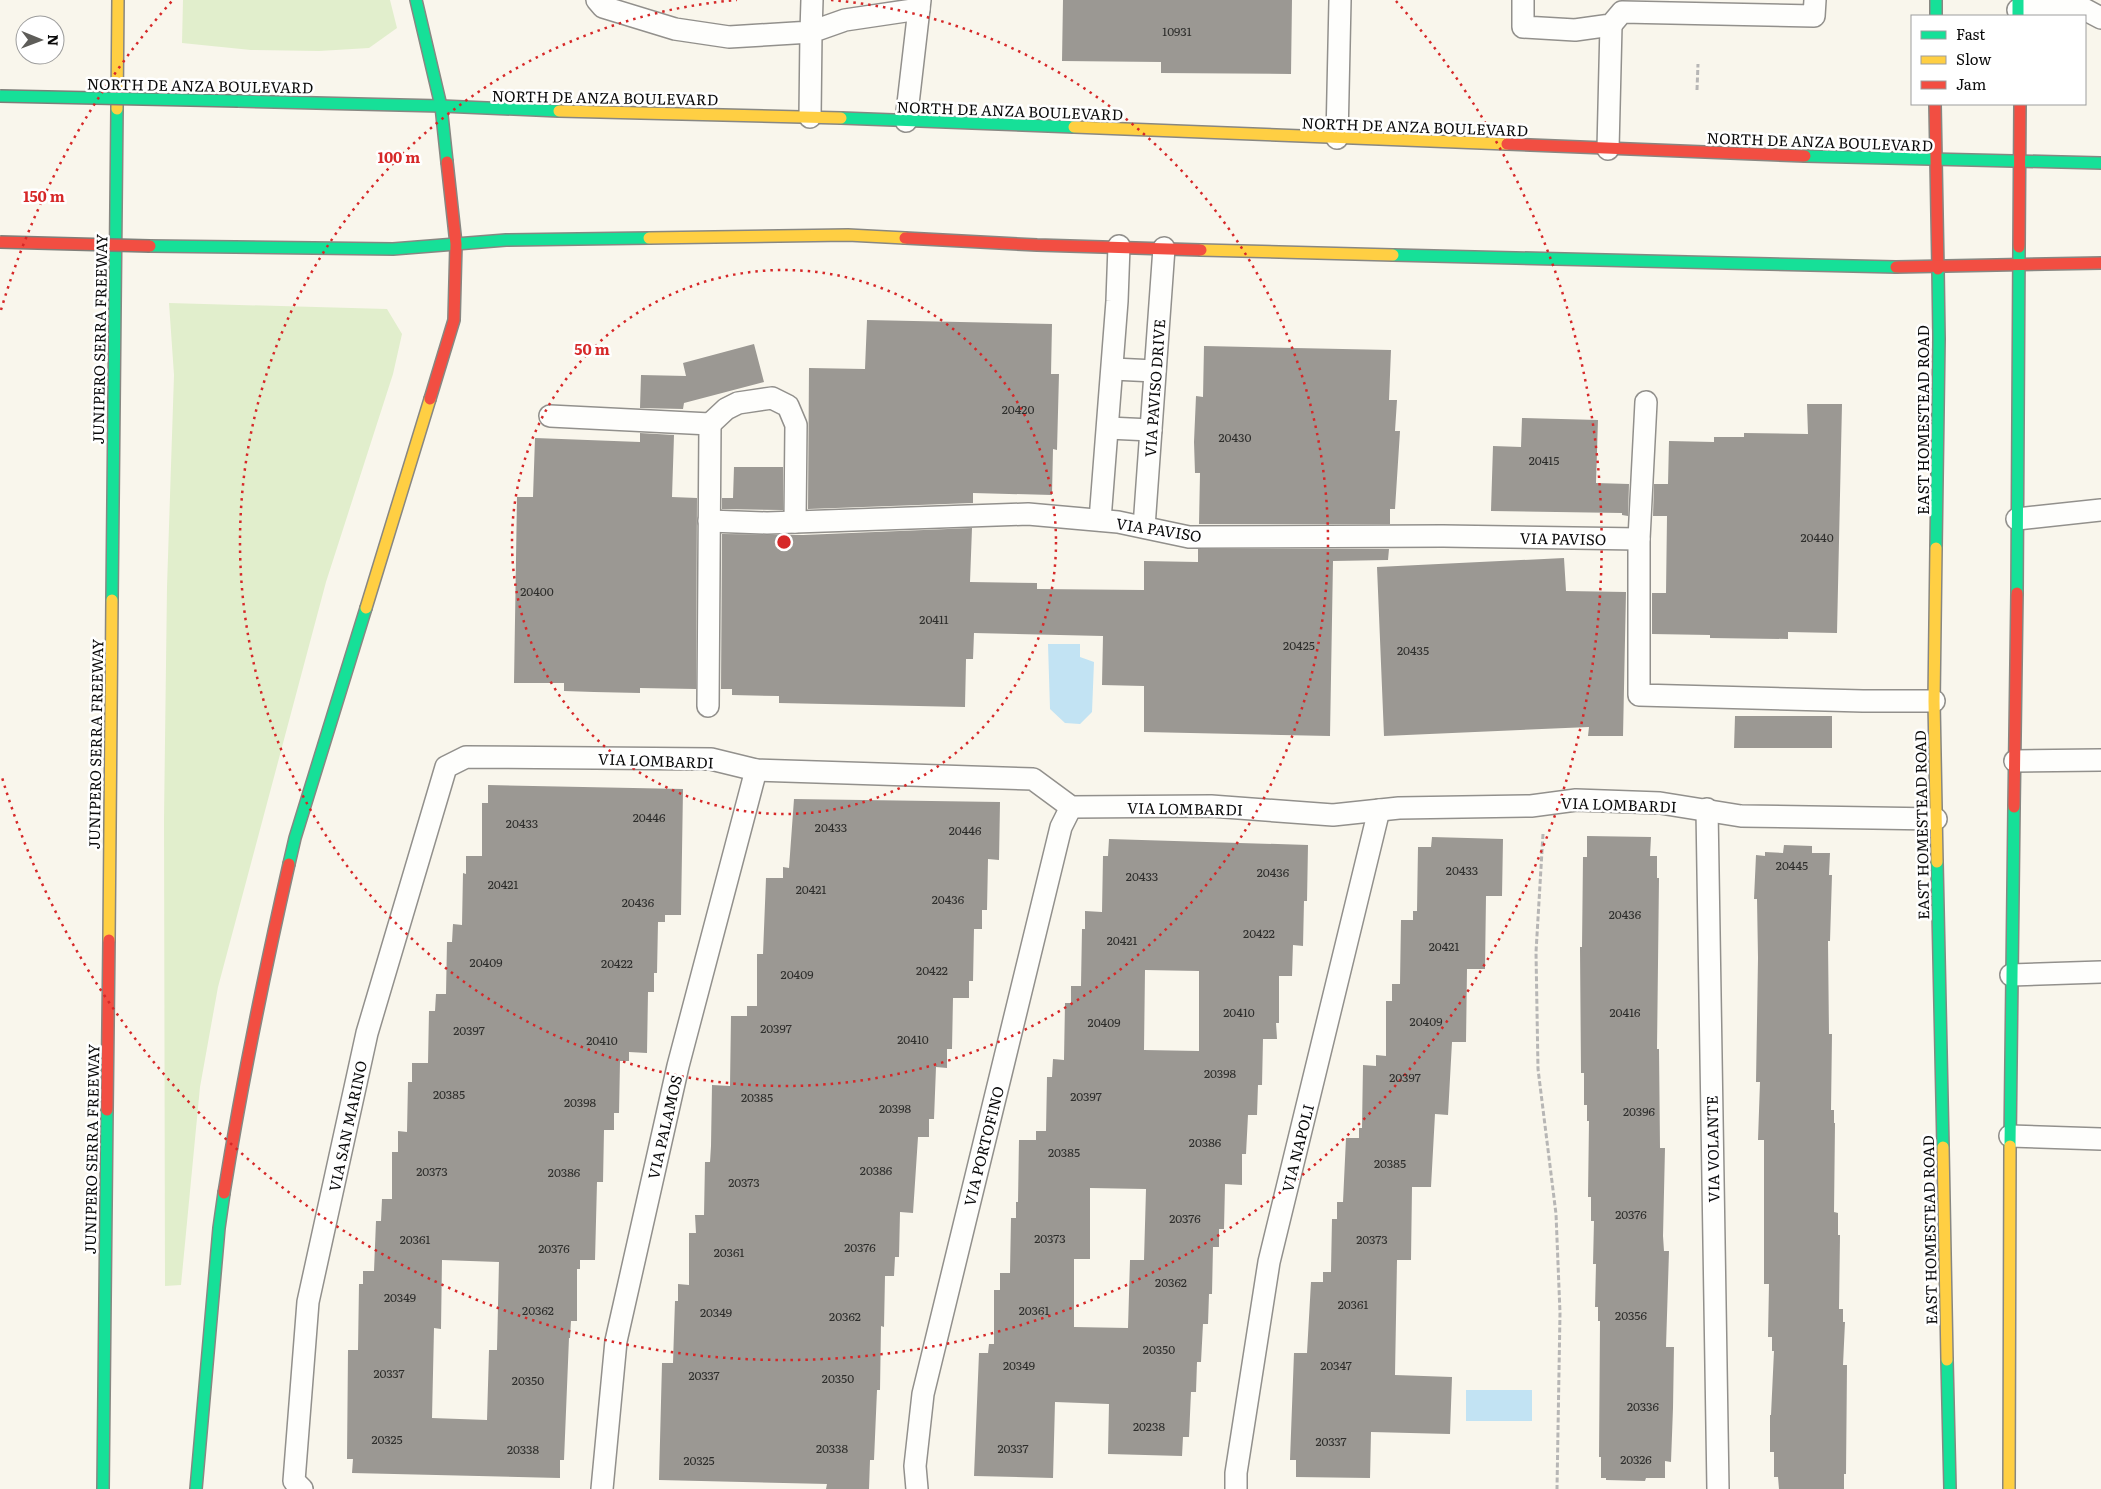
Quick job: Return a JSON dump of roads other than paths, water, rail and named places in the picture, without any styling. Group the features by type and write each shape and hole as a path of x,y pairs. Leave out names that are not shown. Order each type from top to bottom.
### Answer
{"main road":[{"name":"JUNIPERO SERRA FREEWAY","path":"103,1489 118,0"},
{"path":"196,1489 219,1228 241,1087 261,986 295,838 454,320 456,244 442,106 416,0"},
{"path":"1936,0 1936,15"},
{"name":"NORTH DE ANZA BOULEVARD","path":"0,96 810,117 1608,149 1936,160 2101,163"},
{"name":"EAST HOMESTEAD ROAD","path":"1935,105 1938,349 1934,701 1950,1489"},
{"path":"2009,1489 2011,975 2015,761 2020,105"},
{"path":"0,242 235,248 393,249 506,240 848,236 1037,245 1670,263 1937,266 2101,263"}],"lane":[{"path":"597,0 603,7 676,29 729,36 811,32 846,20 920,5 906,121"},
{"path":"810,117 812,0"},
{"path":"1337,138 1340,0"},
{"path":"1524,0 1523,27 1575,30 1611,25"},
{"path":"1608,149 1611,25 1622,12 1814,16 1815,0"},
{"path":"2018,9 2082,8 2101,18"},
{"path":"1100,520 1108,428 1119,246"},
{"name":"VIA PAVISO DRIVE","path":"1144,527 1164,248"},
{"path":"1112,369 1155,371"},
{"path":"550,416 710,424 726,409 738,403 772,398 788,406 796,425 795,522"},
{"path":"1646,402 1639,539 1639,695 1934,701"},
{"path":"708,706 710,424"},
{"path":"1108,428 1151,430"},
{"path":"2017,519 2101,510"},
{"name":"VIA PAVISO","path":"709,521 795,522 1028,514 1100,520 1189,537 1443,536 1639,539"},
{"name":"VIA LOMBARDI","path":"446,768 466,757 711,759 756,770 1033,779 1071,807 1211,806 1333,815 1399,808 1531,806 1576,800 1660,803 1707,809 1741,816 1936,819"},
{"path":"2015,761 2101,760"},
{"name":"VIA SAN MARINO","path":"302,1489 294,1481 308,1302 367,1033 446,768"},
{"name":"VIA PALAMOS","path":"602,1489 616,1341 678,1066 756,770"},
{"name":"VIA PORTOFINO","path":"917,1489 915,1466 923,1394 1061,827 1071,807"},
{"name":"VIA VOLANTE","path":"1707,809 1718,1489"},
{"name":"VIA NAPOLI","path":"1236,1489 1236,1473 1269,1262 1379,810"},
{"path":"2011,975 2101,972"},
{"path":"2010,1136 2101,1139"}],"water":[{"path":"1048,644 1080,644 1080,657 1094,662 1092,712 1080,724 1065,723 1050,709"},
{"path":"1466,1390 1532,1390 1532,1421 1466,1421"}]}
